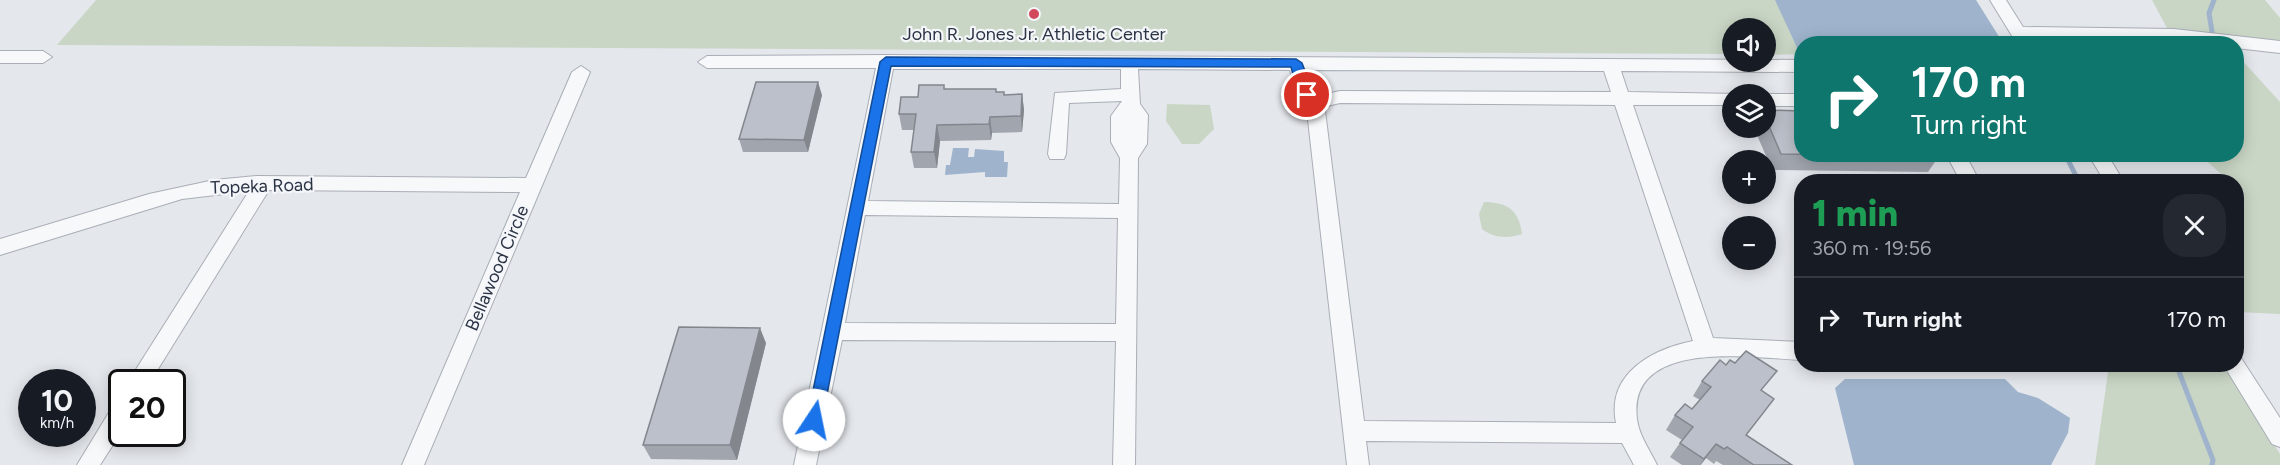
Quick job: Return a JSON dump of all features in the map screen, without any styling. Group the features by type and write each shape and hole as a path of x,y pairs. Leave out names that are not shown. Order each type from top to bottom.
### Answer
{"street":[{"path":"1998,0 2021,36"},
{"path":"2123,36 2182,36"},
{"path":"2244,44 2280,47"},
{"path":"0,57 43,57"},
{"path":"707,62 1794,66"},
{"path":"805,465 886,62"},
{"path":"1124,465 1129,158 1120,142 1120,116 1131,100 1129,63"},
{"path":"1296,63 1302,86 1307,95 1320,102 1340,97 1722,99"},
{"path":"1610,64 1706,347"},
{"name":"Bellawood Circle","path":"413,465 581,72"},
{"path":"1057,154 1061,96 1131,100"},
{"path":"1776,100 1794,100"},
{"path":"1320,102 1316,111 1358,465"},
{"path":"147,369 264,183"},
{"name":"Topeka Road","path":"0,247 45,237 172,195 213,186 264,183 533,184"},
{"path":"856,208 1128,211"},
{"path":"832,331 1126,333"},
{"path":"1646,465 1632,444 1623,409 1631,382 1657,360 1706,347 1794,351"},
{"path":"2238,372 2280,437"},
{"path":"1354,431 1629,433"},
{"path":"88,465 108,433"}],"green space":[{"name":"John R. Jones Jr. Athletic Center","path":"96,0 1975,0 1998,36 1794,36 1794,54 1776,55 1776,18 1722,18 1722,54 57,45"},
{"path":"2152,0 2265,0 2280,18 2280,41 2244,36 2167,28"},
{"path":"2244,62 2280,102 2280,314 2244,312 2244,174 2221,174 2208,162 2244,162"},
{"path":"1167,104 1210,105 1214,129 1199,144 1182,144 1166,121"},
{"path":"1484,202 1492,202 1511,209 1518,219 1522,234 1501,237 1482,229 1479,214"},
{"path":"2108,372 2227,372 2280,454 2280,465 2095,465"}],"water":[{"path":"1775,0 1976,0 1999,36 1794,36 1794,41"},
{"path":"953,148 969,148 968,157 974,157 975,149 1004,151 1004,162 1008,162 1007,177 985,177 985,172 945,175 946,165 950,165"},
{"path":"1845,379 2005,379 2018,392 2038,398 2070,418 2068,433 2051,465 1854,465 1835,388"}],"building":[{"path":"756,82 818,82 804,140 739,139"},
{"path":"919,85 944,85 944,89 996,89 996,92 1004,92 1004,95 1022,94 1021,116 990,117 989,124 937,125 934,152 911,152 916,114 899,114 901,97 918,97"},
{"path":"1776,110 1794,111 1794,154 1781,154 1774,138 1776,138"},
{"path":"679,327 760,328 730,445 643,445"},
{"path":"1746,351 1777,371 1761,390 1774,399 1746,435 1792,465 1754,465 1727,447 1724,449 1716,444 1704,459 1680,443 1693,427 1675,415 1685,404 1692,409 1711,387 1702,381 1720,360 1726,365 1730,360 1735,363"}],"waterway":[{"path":"2213,36 2209,13 2214,0"},
{"path":"2069,162 2075,174"},
{"path":"2179,372 2213,460 2212,465"}],"place":[{"name":"John R. Jones Jr. Athletic Center","path":"1034,14"}],"route":[{"path":"814,420 886,62 1296,63 1302,86 1307,95"}]}
